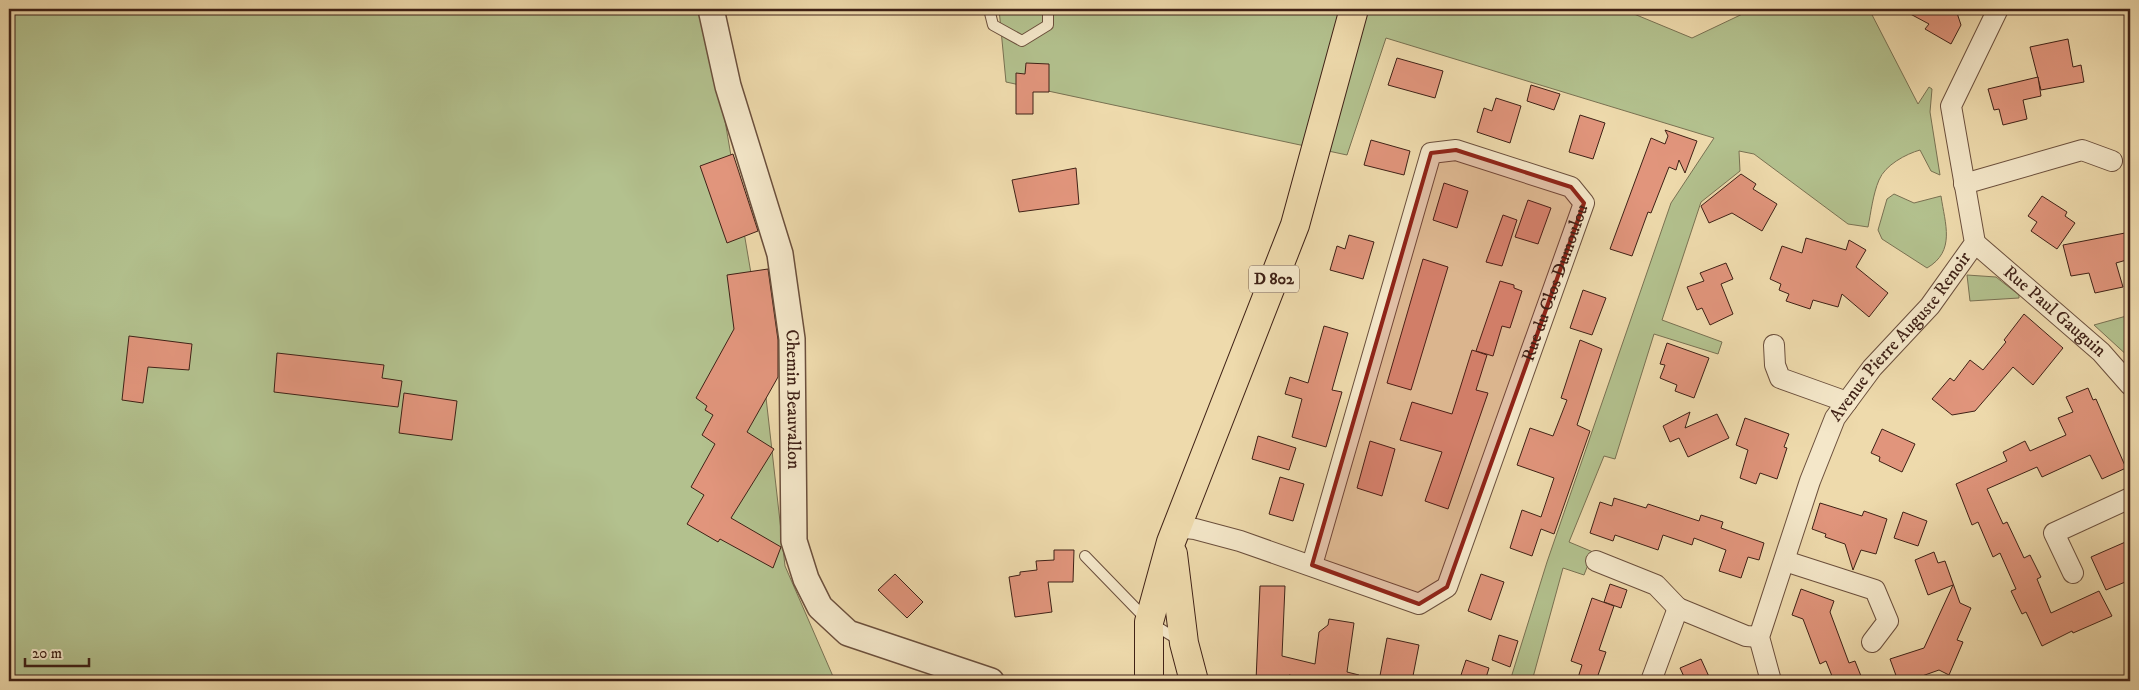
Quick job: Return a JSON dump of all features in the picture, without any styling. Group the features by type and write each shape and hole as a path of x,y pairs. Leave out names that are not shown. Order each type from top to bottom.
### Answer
{"main road":[{"name":"D 802","path":"1149,681 1149,622 1174,534 1295,225 1354,9"},
{"name":"D 802","path":"1174,534 1184,643 1194,681"}],"street":[{"name":"Chemin Beauvallon","path":"710,9 728,86 780,254 792,339 794,541 806,579 820,607 848,634 991,681"},
{"name":"Avenue Pierre Auguste Renoir","path":"1759,637 1810,481 1835,418 1872,368 1930,306 1975,243 1951,106 1991,14"},
{"name":"Rue du Clos Dumoulou","path":"1174,534 1195,528 1312,565 1419,604 1447,587 1584,203 1571,187 1456,150 1431,153 1312,565"},
{"path":"1964,184 2082,150 2112,161"},
{"name":"Rue Paul Gauguin","path":"1975,243 2101,352 2130,385"},
{"path":"1774,345 1775,365 1780,378 1847,402"},
{"path":"2073,572 2054,533 2130,498"},
{"path":"1596,561 1656,585 1678,608 1746,636 1759,637 1772,681"},
{"path":"1785,561 1874,590 1888,621 1872,642"},
{"path":"1651,681 1678,608"}],"lane":[{"path":"989,9 993,26 1022,41 1048,25 1048,9"},
{"path":"1084,556 1149,622 1184,643"}],"highlighted area":[{"path":"1456,150 1571,187 1584,203 1447,587 1419,604 1312,565 1431,153"}],"green space":[{"path":"9,9 706,9 754,291 785,566 835,681 9,681"},
{"path":"999,9 1622,9 1692,38 1753,9 1869,9 1918,104 1929,87 1932,89 1930,112 1940,175 1931,171 1920,150 1896,161 1879,180 1868,227 1848,224 1754,154 1739,151 1740,171 1701,202 1662,320 1722,342 1718,354 1654,334 1615,459 1604,456 1569,542 1593,552 1584,575 1563,568 1532,681 1510,681 1547,562 1671,203 1714,138 1386,38 1347,155 1006,82"},
{"path":"1894,194 1914,203 1941,196 1946,227 1945,245 1942,254 1927,268 1882,239 1878,230 1887,199"},
{"path":"1967,275 1996,277 2019,295 2019,298 1970,301"},
{"path":"2130,315 2130,358 2094,325"}],"building":[{"path":"1901,9 1952,9 1957,13 1961,25 1951,44 1925,29 1929,24"},
{"path":"2068,39 2073,67 2081,65 2084,82 2041,90 2030,47"},
{"path":"1397,58 1443,71 1435,98 1388,85"},
{"path":"1026,63 1049,64 1049,92 1033,92 1033,114 1016,114 1016,73 1025,74"},
{"path":"2038,77 2041,96 2023,100 2027,119 2003,125 1999,109 1994,110 1988,89"},
{"path":"1531,85 1560,94 1554,110 1527,101"},
{"path":"1496,98 1521,106 1510,143 1477,132 1484,108 1492,111"},
{"path":"1580,115 1605,123 1593,159 1569,152"},
{"path":"1665,130 1697,141 1685,173 1679,160 1676,170 1669,167 1651,213 1648,212 1632,256 1610,249 1651,138 1665,144 1668,136"},
{"path":"1371,140 1410,151 1404,175 1364,165"},
{"path":"733,154 758,231 727,243 700,166"},
{"path":"1076,168 1079,204 1019,212 1012,180"},
{"path":"1741,174 1756,184 1753,189 1777,204 1762,231 1732,213 1709,223 1701,206"},
{"path":"1444,183 1468,191 1457,228 1433,220"},
{"path":"2042,196 2067,212 2065,216 2075,223 2057,249 2031,231 2037,222 2028,216"},
{"path":"1528,200 1551,208 1538,244 1515,237"},
{"path":"1503,215 1517,220 1502,266 1486,262"},
{"path":"2125,233 2130,259 2116,263 2123,287 2095,293 2089,273 2071,276 2063,245"},
{"path":"1349,235 1374,242 1363,279 1330,270 1337,246 1345,249"},
{"path":"1806,238 1846,250 1849,240 1866,250 1856,267 1888,293 1869,317 1842,294 1838,307 1813,300 1810,309 1786,301 1789,294 1779,290 1781,284 1770,279 1782,246 1802,253"},
{"path":"1423,259 1448,267 1411,390 1387,383"},
{"path":"1726,263 1733,279 1721,284 1733,314 1710,325 1702,308 1697,310 1687,287 1704,281 1700,273"},
{"path":"768,269 778,340 778,377 747,432 774,449 731,518 781,547 773,568 720,539 718,542 687,524 704,495 691,487 715,444 702,435 713,415 705,410 707,406 696,398 734,329 727,275"},
{"path":"1500,281 1514,285 1514,288 1522,291 1510,328 1502,326 1493,356 1476,351"},
{"path":"1583,290 1606,298 1592,335 1570,328"},
{"path":"2024,314 2063,348 2033,385 2013,367 1975,411 1952,415 1932,399 1950,378 1954,381 1970,360 1983,370 2006,342 2004,340"},
{"path":"1324,326 1348,333 1332,390 1342,392 1326,447 1292,437 1302,399 1285,394 1290,377 1308,383"},
{"path":"129,336 192,344 189,370 148,367 143,403 122,400"},
{"path":"1580,340 1602,349 1577,425 1590,431 1554,534 1541,529 1532,556 1510,548 1522,510 1541,517 1554,478 1517,465 1530,428 1553,436 1567,400 1561,398"},
{"path":"1667,343 1709,358 1694,398 1675,391 1677,385 1660,378 1665,365 1660,364"},
{"path":"1472,350 1487,355 1476,390 1488,393 1448,509 1425,501 1442,452 1400,440 1412,402 1452,414"},
{"path":"277,353 384,365 382,378 402,381 398,407 274,392"},
{"path":"2088,388 2093,400 2096,399 2126,468 2102,479 2090,455 2042,477 2037,467 1987,489 2003,524 2007,522 2024,558 2030,555 2041,577 2037,579 2051,613 2099,591 2112,616 2073,633 2072,631 2042,646 2026,612 2022,614 2011,591 2016,589 2000,553 1993,557 1978,522 1972,525 1956,484 2007,461 2003,452 2025,441 2030,451 2066,435 2058,418 2073,412 2066,397"},
{"path":"404,393 457,401 452,440 399,433"},
{"path":"1690,412 1685,428 1717,414 1729,438 1688,457 1679,438 1670,442 1663,426"},
{"path":"1745,418 1789,434 1784,447 1787,448 1777,479 1760,473 1756,484 1740,478 1748,450 1736,445"},
{"path":"1882,429 1915,444 1902,472 1879,461 1880,457 1871,453"},
{"path":"1258,436 1296,448 1289,470 1252,459"},
{"path":"1370,441 1395,449 1382,496 1357,488"},
{"path":"1280,477 1304,484 1293,521 1269,514"},
{"path":"1614,498 1646,508 1648,504 1699,521 1701,515 1723,522 1721,528 1764,543 1759,560 1748,557 1741,578 1719,571 1726,550 1694,538 1692,545 1663,535 1658,550 1615,535 1613,541 1590,533 1600,502 1612,506"},
{"path":"1820,503 1862,516 1864,511 1887,519 1876,554 1861,550 1853,570 1845,544 1825,537 1826,534 1812,529"},
{"path":"1903,512 1927,521 1918,546 1894,538"},
{"path":"2130,540 2130,580 2106,590 2091,557"},
{"path":"1054,550 1074,550 1073,582 1048,582 1052,612 1015,617 1009,577 1020,575 1020,572 1037,570 1036,561 1054,560"},
{"path":"1934,552 1938,563 1945,561 1960,603 1971,608 1957,640 1963,642 1949,675 1939,670 1908,681 1898,681 1890,659 1924,648 1953,585 1928,595 1915,560"},
{"path":"895,574 923,602 907,618 878,590"},
{"path":"1481,574 1504,582 1491,620 1468,611"},
{"path":"1610,584 1627,590 1621,608 1604,602"},
{"path":"1260,586 1285,586 1282,656 1315,664 1319,632 1328,625 1329,619 1354,623 1347,672 1359,675 1358,681 1312,681 1289,675 1288,681 1256,681"},
{"path":"1801,589 1834,601 1830,612 1849,663 1855,661 1863,681 1834,681 1826,661 1820,664 1803,619 1792,615"},
{"path":"1592,598 1614,606 1599,650 1606,652 1596,681 1577,681 1582,665 1571,661"},
{"path":"1499,635 1518,641 1510,667 1492,660"},
{"path":"1387,638 1419,645 1412,681 1379,681"},
{"path":"1701,659 1711,681 1686,681 1680,668"},
{"path":"1466,660 1489,668 1485,681 1459,681"}]}
